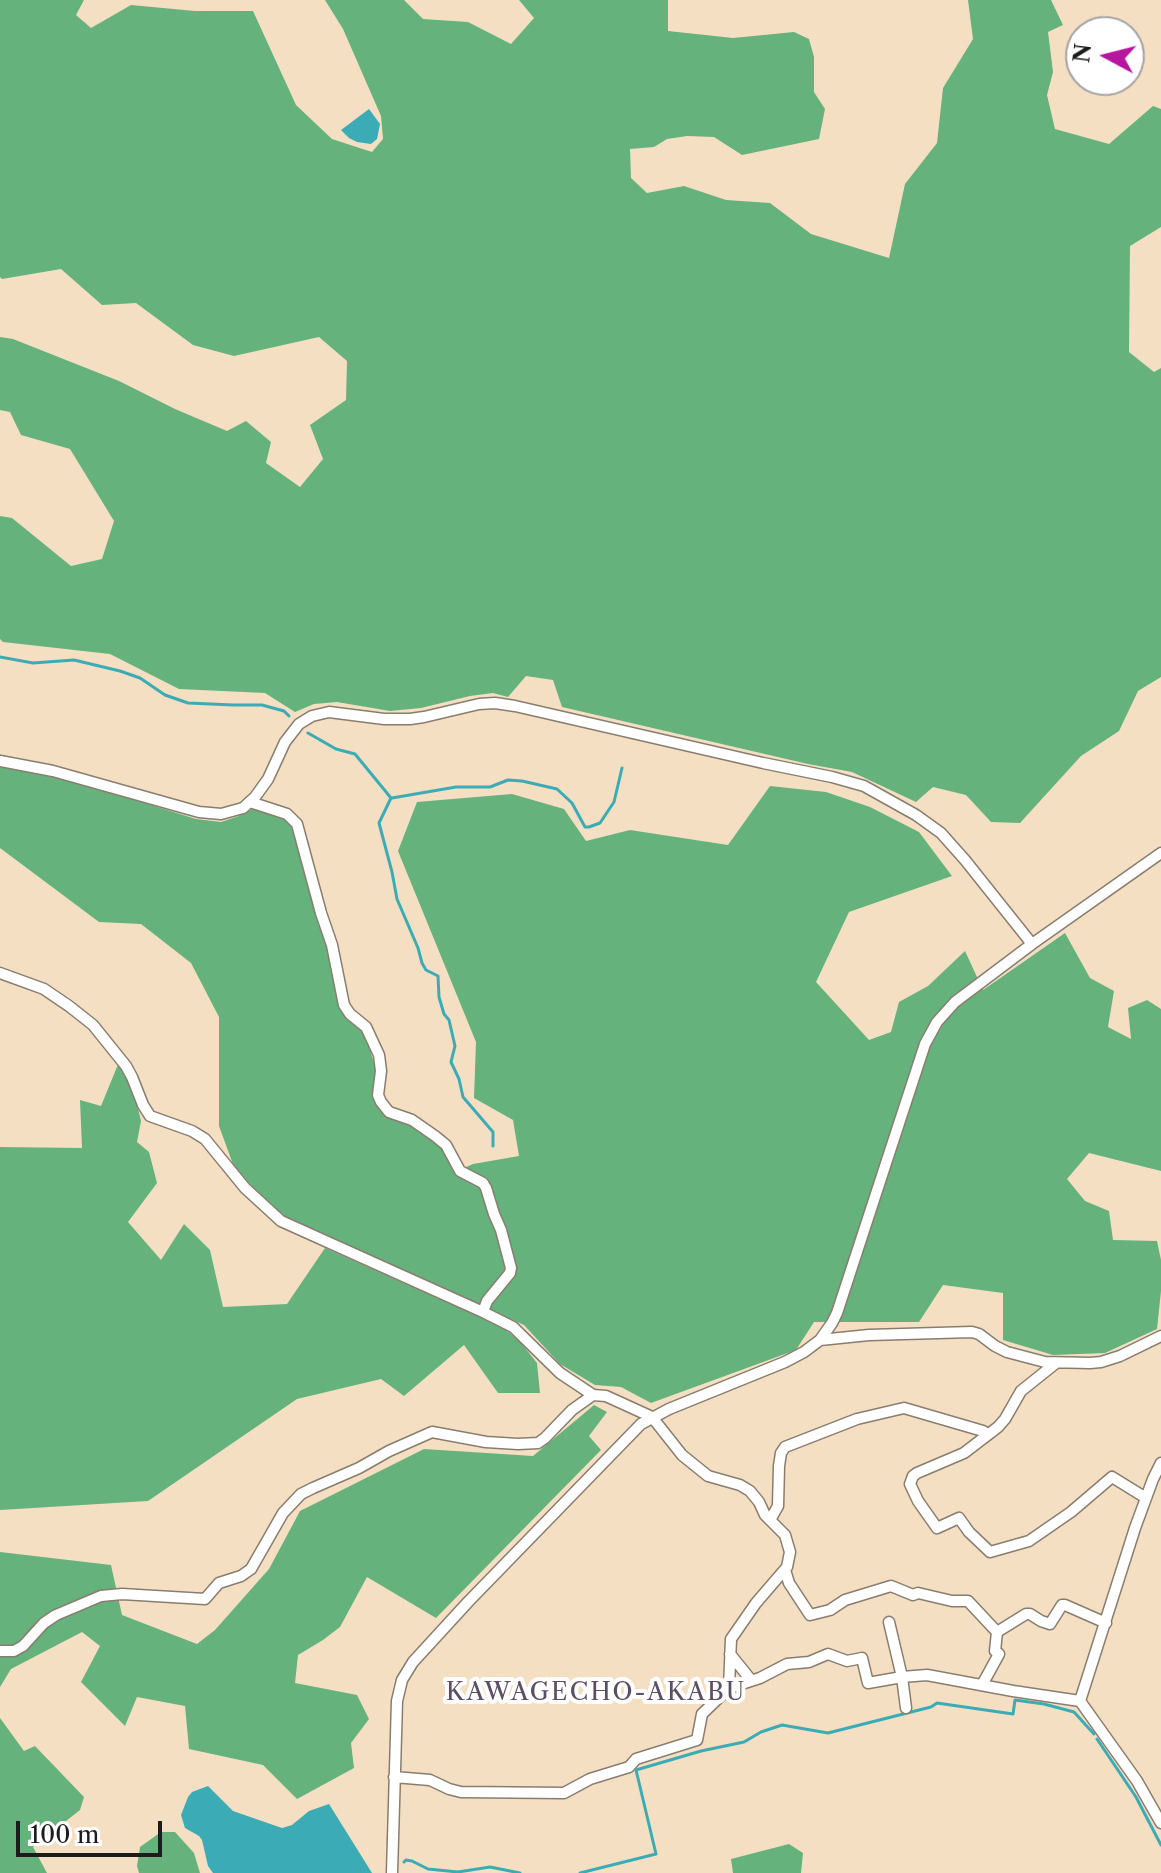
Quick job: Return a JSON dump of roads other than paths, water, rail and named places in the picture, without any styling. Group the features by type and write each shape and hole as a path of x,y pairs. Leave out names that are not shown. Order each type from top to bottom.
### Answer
{"street":[{"path":"0,761 53,771 206,813 230,812 250,802 268,779 292,732 312,716 339,713 410,719 479,704 515,706 864,786 941,833 1032,944"},
{"path":"250,802 287,814 297,824 317,902 332,945 344,1005 366,1027 379,1055 378,1095 381,1102 389,1112 412,1120 446,1145 460,1171 483,1183 486,1188 511,1268 487,1301 483,1312"},
{"path":"392,1873 399,1691 413,1662 641,1424 785,1362 820,1340 837,1313 914,1078 931,1033 946,1010 1032,944 1161,853"},
{"path":"0,973 44,989 93,1025 126,1066 150,1116 205,1139 245,1188 281,1221 513,1327 560,1373 593,1395 606,1396 652,1417 682,1455 708,1476 750,1491 765,1515 785,1535 789,1560 785,1570 731,1639 729,1688"},
{"path":"820,1340 869,1335 972,1332 1007,1352 1056,1363 1101,1362 1161,1336"},
{"path":"1056,1363 1021,1391 998,1427 964,1453 913,1476 910,1484 918,1501 937,1528 959,1518 990,1552 1029,1541 1071,1512 1112,1477 1146,1498"},
{"path":"0,1651 14,1651 56,1615 101,1596 122,1594 205,1599 219,1583 241,1576 251,1569 283,1513 301,1494 432,1432 477,1442 538,1443 572,1410 593,1395"},
{"path":"770,1520 778,1506 779,1466 785,1447 857,1419 904,1408 987,1434"},
{"path":"1080,1701 1146,1498 1161,1463"},
{"path":"785,1570 789,1583 810,1615 891,1586 913,1595 928,1594 952,1601 968,1601 997,1632 995,1651 999,1654 982,1685"},
{"path":"997,1632 1026,1614 1050,1624 1062,1605 1106,1623"},
{"path":"889,1622 906,1708"},
{"path":"730,1653 751,1680"},
{"path":"394,1777 430,1780 461,1792 564,1793 590,1779 629,1767 636,1759 697,1740 702,1714 729,1688 792,1663 809,1662 828,1654 847,1661 862,1658 868,1683 927,1675 1080,1701 1137,1781 1161,1823"}],"water":[{"path":"369,109 380,124 377,139 371,144 349,138 341,130"},
{"path":"208,1786 233,1811 282,1828 292,1825 309,1811 329,1804 372,1873 213,1873 208,1866 202,1840 185,1828 181,1815 192,1792"}],"waterway":[{"path":"0,657 33,663 74,660 140,678 165,695 188,703 262,705 284,711 289,716"},
{"path":"308,733 336,749 355,754 391,798 379,823 397,899 422,963 426,970 438,976 439,997 455,1046 451,1062 463,1097 493,1132 493,1146"},
{"path":"392,798 456,787 490,787 508,780 522,781 557,789 572,803 585,827 589,827 600,823 614,802 622,768"},
{"path":"580,1873 656,1854 636,1770 744,1742 782,1725 828,1733 937,1703 1013,1714 1015,1700 1074,1712 1094,1734"},
{"path":"1097,1739 1136,1797 1161,1845"},
{"path":"404,1862 412,1861 428,1869 458,1872 490,1867 520,1873"}],"district":[{"name":"KAWAGECHO-AKABU","path":"596,1693"}]}
